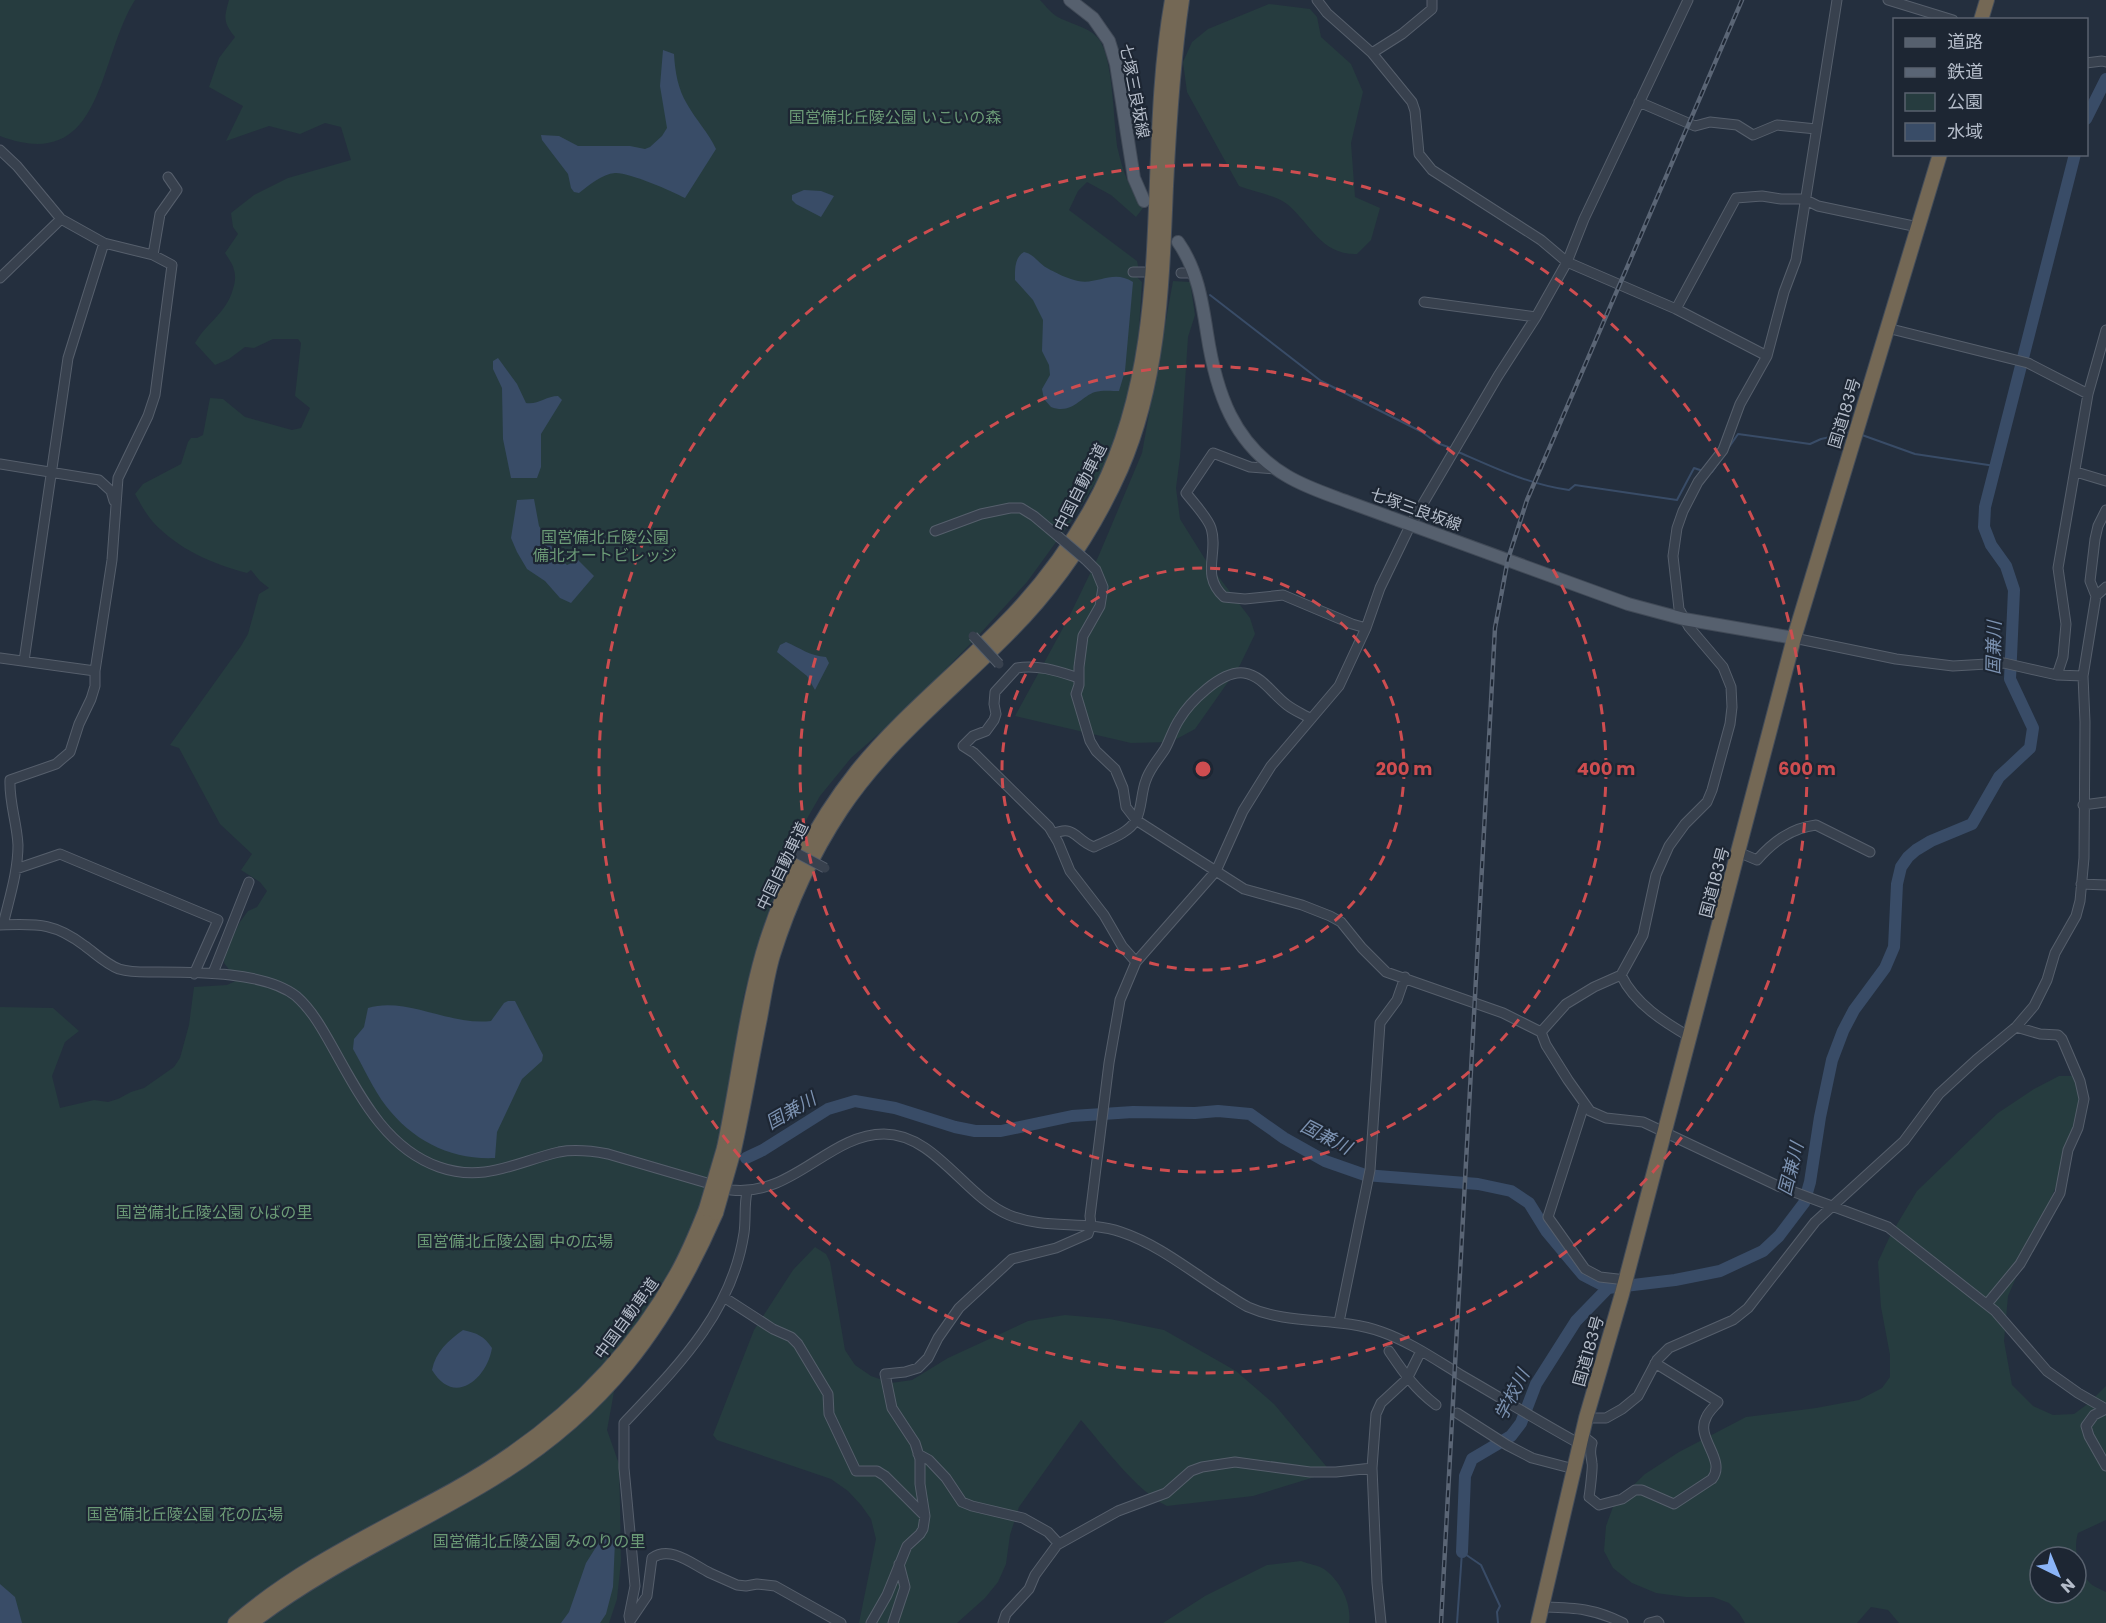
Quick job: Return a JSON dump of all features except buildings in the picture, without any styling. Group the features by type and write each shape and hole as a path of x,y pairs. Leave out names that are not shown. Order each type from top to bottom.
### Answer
{"highway":[{"name":"中国自動車道","path":"729,1149 763,954 786,893 814,835 833,803 887,736 1005,624 1040,582 1084,521 1121,442 1136,393 1146,340 1154,240 1161,92 1172,0"},
{"name":"中国自動車道","path":"251,1623 274,1605 337,1566 494,1478 552,1438 584,1410 627,1365 665,1315 684,1281 711,1211 729,1149 773,957 795,897 824,838 864,778 894,743 1013,630 1048,589 1092,527 1131,445 1146,396 1156,342 1171,92 1182,0"},
{"path":"1982,18 1987,0"},
{"name":"国道183号","path":"1538,1623 1586,1418 1624,1286 1794,638 1939,156"},
{"name":"中国自動車道","path":"236,1623 299,1576 489,1469 545,1430 578,1402 627,1350 656,1309 711,1211"}],"main road":[{"name":"七塚三良坂線","path":"1070,0 1093,18 1109,41 1116,64 1134,178 1144,201"},
{"name":"七塚三良坂線","path":"1178,242 1189,257 1195,273 1214,374 1222,401 1244,438 1276,469 1308,486 1628,604 1684,619 1794,638"}],"street":[{"path":"1317,0 1327,13 1372,53 1412,102 1419,154 1432,170 1541,240 1567,262 1676,309 1767,356"},
{"path":"1372,53 1420,20 1432,9 1432,0"},
{"path":"871,1623 887,1595 907,1546 920,1534 925,1516 920,1484 920,1460 915,1443 892,1408 885,1374 918,1368 928,1358 938,1338 959,1308 1012,1259 1056,1248 1088,1234 1120,1000 1136,962 1216,871 1243,811 1270,766 1339,686 1366,628 1380,588 1412,524 1567,262 1584,219 1688,0"},
{"path":"1541,1032 1566,1004 1594,987 1621,975 1643,935 1656,875 1669,846 1685,824 1707,802 1730,724 1732,707 1729,678 1678,609 1673,556 1677,528 1698,482 1723,450 1740,404 1767,356 1784,292 1796,260 1837,0"},
{"path":"1888,0 1946,18"},
{"path":"2088,63 2104,61"},
{"path":"1640,102 1695,126 1710,122 1737,124 1753,135 1777,125 1816,129"},
{"path":"0,150 17,166 61,219 104,243 153,255 172,265 160,366 152,407 118,478 112,560 95,671 95,686 70,752 56,764 10,780 9,790 18,846 16,869 2,925 47,925 58,928 117,968 137,973 213,973 261,980 281,987 296,996 318,1022 368,1109 402,1146 439,1167 456,1172 498,1171 558,1153 588,1150 723,1188 747,1192 768,1187 788,1178 844,1145 867,1137 885,1134 904,1138 933,1153 993,1208 1012,1216 1046,1224 1091,1225 1122,1232 1153,1246 1246,1306 1280,1317 1338,1322 1382,1332 1421,1352 1530,1416 1592,1443 1589,1451 1593,1464 1589,1497 1599,1505 1622,1498 1635,1490 1642,1490 1674,1504 1712,1479 1716,1473 1717,1464 1708,1444 1704,1419 1718,1402 1655,1363"},
{"path":"153,255 160,214 177,190 168,177"},
{"path":"1676,309 1736,198 1762,196 1804,199 1818,206 1918,226"},
{"path":"0,278 61,219"},
{"path":"24,661 68,358 104,243"},
{"path":"1133,272 1144,272"},
{"path":"1180,273 1195,273"},
{"path":"1424,302 1536,317"},
{"path":"1887,327 2028,363 2088,394"},
{"path":"2057,675 2063,657 2066,624 2058,568 2088,394 2106,330"},
{"path":"1276,469 1250,467 1213,453 1186,493 1212,530 1210,569 1215,587 1224,597 1245,599 1282,595 1366,628"},
{"path":"0,464 99,480 111,491 116,507"},
{"path":"2076,471 2106,481"},
{"path":"935,531 981,514 1022,508 1096,570 1103,587 1100,606 1083,636 1076,694 1090,741 1096,751 1115,769 1123,788 1126,807 1136,820 1245,889 1330,916 1341,922 1367,954 1386,972 1503,1013 1541,1032 1546,1045 1590,1112 1606,1118 1642,1122 1778,1186 1888,1227 1987,1304 2047,1371 2078,1394 2106,1409"},
{"path":"1586,1418 1606,1418 1630,1403 1638,1396 1655,1363 1669,1348 1733,1320 1748,1308 1803,1237 1833,1206 1904,1141 1940,1094 2016,1026 2034,1006 2047,980 2055,953 2076,916 2080,901 2084,858 2083,676 2096,596 2090,581 2095,538 2106,510"},
{"path":"2096,596 2106,587"},
{"path":"973,636 999,664 1003,682"},
{"path":"1794,638 1926,663 1953,666 2009,664 2057,675 2083,676"},
{"path":"0,658 95,671"},
{"path":"1079,678 1052,670 1017,668 1003,682 994,696 996,714 994,720 986,731 973,735 963,746 1016,794 1053,834 1070,871 1104,915 1122,946 1136,962"},
{"path":"1053,834 1063,829 1070,830 1094,847 1127,830 1136,820 1149,771 1167,746 1177,723 1187,708 1218,681 1237,673 1253,676 1262,680 1286,704 1311,719"},
{"path":"2084,805 2106,802"},
{"path":"1738,852 1758,860 1772,843 1794,830 1816,825 1870,852"},
{"path":"791,850 825,868"},
{"path":"16,869 60,854 218,920 194,974"},
{"path":"213,973 249,882"},
{"path":"2081,884 2106,885"},
{"path":"1621,975 1644,1005 1669,1025 1690,1037"},
{"path":"1338,1322 1370,1170 1380,1023 1397,999 1405,977"},
{"path":"1987,1304 2020,1264 2060,1193 2068,1150 2078,1128 2083,1105 2080,1081 2062,1039 2058,1035 2040,1034 2016,1026"},
{"path":"1584,1105 1548,1217 1585,1269 1624,1286"},
{"path":"630,1622 628,1616 635,1586 624,1468 624,1423 693,1347 725,1298 744,1233 747,1192"},
{"path":"725,1298 773,1329 791,1337 807,1358 828,1394 829,1414 856,1471 877,1471 885,1476 925,1516"},
{"path":"1389,1351 1407,1379 1436,1405"},
{"path":"1381,1623 1372,1468 1376,1414 1381,1403 1407,1379 1421,1352"},
{"path":"2106,1409 2094,1415 2086,1426 2106,1466"},
{"path":"1457,1413 1532,1458 1574,1469"},
{"path":"918,1454 929,1460 946,1478 962,1502 1023,1518 1048,1532 1059,1544"},
{"path":"1003,1623 1006,1614 1029,1589 1046,1558 1059,1544 1118,1511 1166,1493 1191,1471 1234,1462 1310,1472 1336,1473 1372,1468"},
{"path":"630,1622 647,1596 652,1558 658,1554 668,1553 681,1557 737,1585 775,1586 841,1623"},
{"path":"893,1623 905,1587 899,1564"},
{"path":"1542,1607 1583,1608 1623,1623"},
{"path":"1649,1623 1657,1621 1659,1623"}],"green space":[{"path":"0,0 135,0 92,105 78,126 60,140 34,144 0,136"},
{"path":"229,0 1040,0 1056,16 1093,33 1103,46 1110,73 1118,150 1134,194 1143,208 1136,217 1111,195 1087,182 1078,191 1069,210 1137,261 1139,271 1136,276 1142,282 1137,358 1117,440 1099,477 1075,516 1027,582 908,708 851,758 820,796 789,850 744,995 725,1114 701,1207 685,1247 653,1305 622,1348 607,1430 619,1464 621,1561 617,1599 609,1623 0,1623 0,1007 53,1008 79,1031 65,1042 52,1076 60,1108 94,1100 108,1102 144,1088 174,1067 180,1058 189,1025 194,987 227,985 248,975 231,972 224,963 225,952 240,922 248,911 257,907 267,891 260,882 241,870 252,854 220,824 179,748 170,745 241,646 248,634 259,594 269,588 251,570 247,573 221,565 184,548 153,522 135,494 143,484 181,464 191,438 203,435 210,398 223,399 245,417 292,430 301,428 310,408 295,396 301,343 298,339 273,339 254,348 245,347 229,359 215,365 195,343 226,305 234,287 235,277 232,263 225,253 238,234 233,227 231,213 254,195 288,178 351,160 341,127 325,123 300,134 269,126 226,141 243,106 209,87 219,58 235,37 226,20"},
{"path":"1269,4 1310,9 1317,17 1321,37 1351,64 1363,92 1351,143 1355,197 1380,208 1371,240 1357,254 1345,253 1325,244 1283,201 1239,186 1187,92 1183,62 1192,42 1208,29"},
{"path":"1173,281 1190,282 1195,315 1188,337 1176,488 1180,519 1205,559 1250,618 1255,634 1240,665 1195,729 1171,742 1131,743 1015,716 1069,617 1099,555 1142,453"},
{"path":"2059,1076 2074,1076 2085,1084 2089,1099 2073,1148 2008,1296 2004,1341 2012,1385 2033,1406 2053,1415 2074,1414 2106,1386 2106,1520 2078,1533 2076,1545 2028,1545 2028,1605 2088,1605 2088,1581 2106,1592 2106,1623 1899,1623 1888,1610 1871,1607 1857,1623 1745,1623 1729,1603 1713,1597 1686,1597 1656,1593 1632,1583 1613,1568 1604,1551 1606,1526 1614,1504 1645,1474 1679,1452 1746,1417 1859,1400 1882,1388 1890,1377 1890,1355 1881,1307 1878,1262 1890,1236 1917,1191 1998,1113 2034,1089"},
{"path":"815,1247 826,1254 830,1262 845,1350 855,1365 871,1376 891,1383 912,1380 948,1358 1028,1321 1065,1315 1110,1319 1164,1330 1236,1371 1274,1404 1331,1472 1253,1496 1167,1506 1132,1479 1081,1420 1019,1507 1010,1535 1006,1564 998,1582 985,1598 957,1623 859,1623 876,1539 871,1519 861,1505 848,1491 831,1479 717,1440 713,1435 754,1330 793,1270"},
{"path":"1301,1561 1322,1568 1335,1579 1347,1600 1349,1623 1163,1623 1205,1596 1267,1565"}],"water":[{"path":"663,50 674,54 681,92 716,149 685,198 639,179 615,173 591,183 579,193 574,192 568,174 542,140 541,135 559,136 578,146 630,146 645,149 650,147 667,128 660,86"},
{"path":"804,190 821,191 834,196 821,217 792,200 792,195"},
{"path":"1024,252 1047,268 1074,280 1085,282 1119,277 1133,282 1125,371 1119,391 1095,392 1065,409 1051,407 1044,399 1042,389 1050,375 1049,365 1042,351 1043,320 1033,300 1015,280 1017,261"},
{"path":"498,358 517,384 526,403 558,396 562,400 541,434 541,467 537,478 511,478 503,439 502,388 493,369 493,361"},
{"path":"534,499 539,526 558,557 567,565 578,560 594,576 571,603 560,598 545,581 527,569 511,538 517,500"},
{"path":"786,642 810,653 826,657 829,663 815,690 807,676 777,652 780,645"},
{"path":"508,1001 515,1001 543,1055 542,1061 522,1079 497,1132 495,1158 463,1156 434,1146 408,1129 386,1106 353,1049 354,1039 364,1027 368,1008 382,1005 397,1006 460,1019 491,1021"},
{"path":"463,1330 480,1336 492,1348 484,1370 477,1378 459,1387 450,1387 441,1381 432,1370 436,1357 443,1347"},
{"path":"603,1536 615,1541 613,1587 606,1614 600,1623 561,1623 569,1612 586,1563"},
{"path":"0,1584 15,1597 22,1623 0,1623"}],"waterway":[{"name":"国兼川","path":"2088,115 2106,79"},
{"name":"国兼川","path":"746,1158 763,1150 828,1109 855,1101 895,1108 975,1131 1001,1131 1072,1116 1133,1112 1218,1111 1250,1114 1284,1138 1325,1161 1365,1175 1478,1184 1511,1191 1529,1203 1547,1232 1583,1275 1608,1288 1675,1280 1720,1271 1763,1251 1779,1236 1804,1203 1810,1182 1832,1060 1854,1010 1885,968 1894,947 1897,884 1901,867 1916,850 1931,841 1972,824 1999,777 2030,748 2033,728 2010,679 2014,590 2006,566 1991,545 1984,527 1985,507 2074,156"},
{"path":"1210,295 1321,381 1422,432 1437,443 1451,448"},
{"path":"1712,472 1738,434 1810,444 1848,433"},
{"path":"1862,435 1915,454 1995,466"},
{"path":"1456,451 1512,475 1554,488 1569,490 1575,485 1677,500 1694,468 1703,471"},
{"name":"学校川","path":"1462,1552 1465,1476 1472,1459 1511,1436 1521,1423 1536,1384 1576,1321 1608,1288"},
{"path":"1462,1552 1481,1565 1500,1606 1497,1612 1498,1623"},
{"name":"学校川","path":"1457,1623 1462,1552"}],"railway":[{"path":"1441,1623 1495,628 1508,559 1527,500 1742,0"}],"park label":[{"name":"国営備北丘陵公園 いこいの森","path":"895,117"},
{"name":"国営備北丘陵公園 備北オートビレッジ","path":"605,546"},
{"name":"国営備北丘陵公園 ひばの里","path":"214,1212"},
{"name":"国営備北丘陵公園 中の広場","path":"515,1241"},
{"name":"国営備北丘陵公園 花の広場","path":"185,1514"},
{"name":"国営備北丘陵公園 みのりの里","path":"539,1541"}]}
